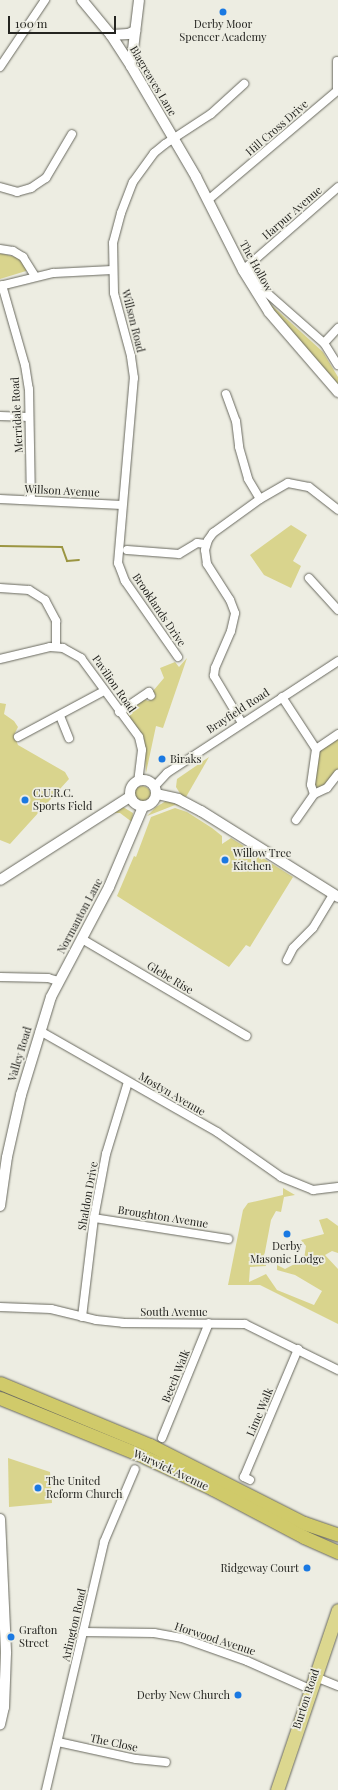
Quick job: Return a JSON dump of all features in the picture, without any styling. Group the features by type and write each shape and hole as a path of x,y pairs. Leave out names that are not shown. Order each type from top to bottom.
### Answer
{"highway":[{"name":"Warwick Avenue","path":"0,1383 150,1444 304,1523 338,1535"},
{"name":"Warwick Avenue","path":"0,1398 145,1457 335,1549"},
{"path":"304,1523 335,1549"}],"main road":[{"path":"335,1549 338,1560"},
{"name":"Burton Road","path":"276,1790 338,1610"}],"street":[{"path":"0,67 45,0"},
{"name":"Blagreaves Lane","path":"82,0 111,35 173,138"},
{"path":"131,66 136,39 135,30 138,23 139,0"},
{"path":"111,35 128,34 135,30"},
{"name":"Hill Cross Drive","path":"208,200 337,91 337,61"},
{"name":"Willson Road","path":"122,505 134,378 131,356 114,293 113,270 115,230 133,182 158,149 212,114 244,84"},
{"path":"0,187 17,192 31,188 46,178 72,134"},
{"name":"The Hollow","path":"173,138 268,312 338,392"},
{"name":"Harpur Avenue","path":"245,269 338,187"},
{"path":"0,249 13,251 23,257 35,276"},
{"path":"245,269 267,293 324,343 338,365"},
{"path":"1,286 35,276 113,270"},
{"name":"Merridale Road","path":"1,286 25,365 29,389 31,499"},
{"path":"324,343 338,328"},
{"path":"226,394 236,421 239,446 248,479 260,499"},
{"path":"0,416 29,417"},
{"path":"242,723 214,676 234,623 235,613 230,600 207,564 206,544 213,533 260,499 284,484 297,483 309,487 338,510"},
{"name":"Willson Avenue","path":"0,499 31,499 122,505"},
{"name":"Brooklands Drive","path":"122,505 118,558 119,568 129,587 178,657"},
{"path":"127,550 179,554 197,543 206,544"},
{"path":"310,578 338,610"},
{"path":"0,588 30,590 44,600 56,621 56,647 0,659"},
{"name":"Pavilion Road","path":"56,647 68,650 81,658 140,741 138,781"},
{"name":"Brayfield Road","path":"156,790 167,773 338,661"},
{"path":"18,737 60,716 104,691"},
{"path":"119,712 149,692 151,696"},
{"path":"282,697 316,749 311,785 314,794"},
{"path":"60,716 69,738"},
{"path":"316,749 338,734"},
{"path":"296,820 314,794 327,788 338,774"},
{"path":"156,790 154,802 143,807 135,804 130,797 131,788 138,781 148,781 156,790 201,811 336,896 312,928 293,948 287,960"},
{"path":"0,880 130,797"},
{"name":"Normanton Lane","path":"58,982 109,887 143,807"},
{"name":"Glebe Rise","path":"82,939 247,1036"},
{"path":"0,977 48,978 58,982"},
{"name":"Valley Road","path":"0,1206 14,1126 40,1031 58,982"},
{"name":"Mostyn Avenue","path":"40,1031 217,1132 268,1169 290,1181 313,1190 338,1187"},
{"name":"Shaldon Drive","path":"82,1317 94,1218 106,1154 128,1082"},
{"name":"Broughton Avenue","path":"94,1218 228,1239"},
{"name":"South Avenue","path":"0,1307 39,1307 82,1317 123,1323 209,1323 251,1325 338,1370"},
{"name":"Beech Walk","path":"162,1438 209,1323"},
{"name":"Lime Walk","path":"250,1480 244,1477 298,1349"},
{"name":"Arlington Road","path":"47,1790 104,1542 135,1469"},
{"path":"0,1519 4,1707 0,1725"},
{"name":"Horwood Avenue","path":"84,1632 154,1633 182,1638 312,1683 338,1686"},
{"name":"The Close","path":"58,1742 136,1759 166,1762"}],"shaded area":[{"path":"0,253 19,258 27,268 26,271 0,279"},
{"path":"266,300 323,352 338,377 338,386 273,314"},
{"path":"291,525 307,535 293,561 301,566 291,588 264,575 250,555"},
{"path":"187,658 163,728 156,726 146,773 144,739 127,716 127,711 144,699 148,701 156,696 153,691 164,678 160,668 175,662 179,667"},
{"name":"C.U.R.C. Sports Field","path":"0,703 6,704 4,714 14,721 18,727 14,735 18,745 65,772 69,779 10,844 0,840"},
{"path":"338,737 338,770 325,787 318,788 315,785 317,752"},
{"path":"209,757 186,797 181,795 176,787 177,779"},
{"path":"142,786 148,789 151,795 148,801 142,804 136,801 133,795 136,789"},
{"path":"166,801 189,808 175,805 147,816 156,807"},
{"path":"123,807 133,813 132,822 120,813 113,813"},
{"path":"175,808 187,812 212,828 222,836 222,844 231,838 293,877 250,947 246,945 229,967 117,896 134,856 136,857 151,817"},
{"path":"283,1188 295,1195 284,1197 281,1212 276,1211 271,1220 264,1257 266,1266 250,1267 249,1282 266,1274 277,1290 314,1305 322,1291 295,1275 277,1270 277,1265 285,1269 304,1259 306,1246 301,1240 324,1234 319,1220 327,1218 338,1226 338,1253 332,1251 325,1255 338,1269 338,1324 260,1285 228,1285 243,1210 248,1203 283,1195"},
{"path":"8,1458 50,1472 52,1503 9,1507"}],"waterway":[{"path":"0,546 62,547 67,561 79,560"}],"place":[{"name":"Derby Moor Spencer Academy","path":"223,12"},
{"name":"Biraks","path":"162,759"},
{"name":"C.U.R.C. Sports Field","path":"25,800"},
{"name":"Willow Tree Kitchen","path":"225,860"},
{"name":"Derby Masonic Lodge","path":"287,1234"},
{"name":"The United Reform Church","path":"38,1488"},
{"name":"Ridgeway Court","path":"307,1568"},
{"name":"Grafton Street","path":"11,1637"},
{"name":"Derby New Church","path":"238,1695"}]}
